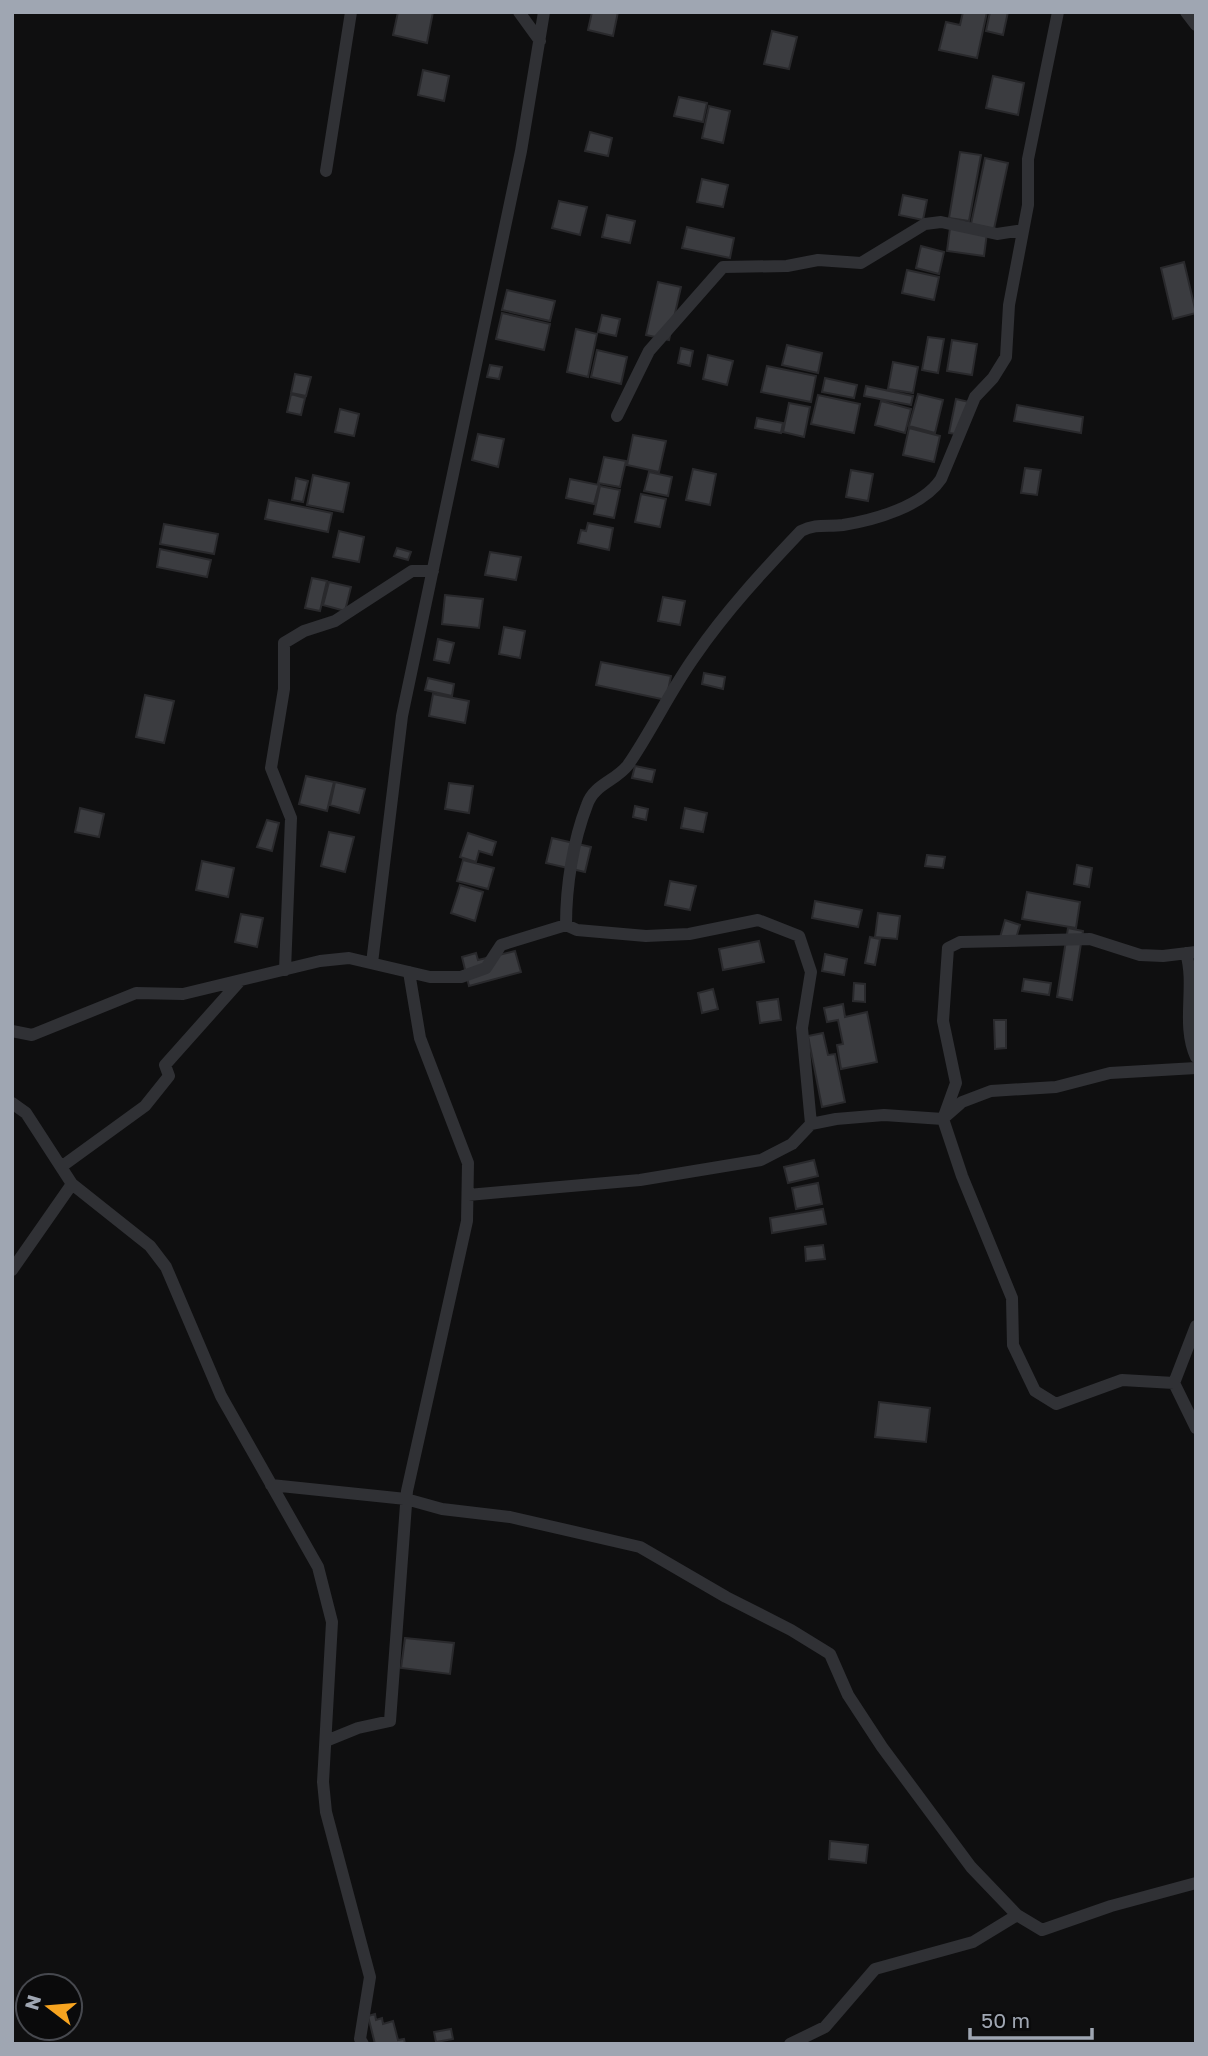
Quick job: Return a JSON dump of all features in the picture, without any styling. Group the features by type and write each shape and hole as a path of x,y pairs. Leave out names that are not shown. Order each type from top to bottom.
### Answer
{"street":[{"path":"326,171 351,12"},
{"path":"519,12 540,41"},
{"path":"372,963 402,716 521,151 544,12"},
{"path":"566,925 566,902 587,802 598,787 625,769 693,659 729,610 801,531 812,525 841,526 890,511 927,495 941,479 975,397 993,378 1006,357 1009,305 1028,205 1028,159 1058,12"},
{"path":"1186,12 1196,26"},
{"path":"617,416 649,351 723,267 787,266 818,260 861,263 925,224 933,223 997,234 1023,230"},
{"path":"285,970 291,818 271,768 284,689 284,643 304,631 335,621 412,571 433,571"},
{"path":"12,1031 32,1035 136,993 183,994 320,961 349,958 430,977 461,977 485,968 501,945 566,925 577,930 646,936 689,934 758,920 799,936 811,972 802,1028 811,1124"},
{"path":"1174,1383 1122,1380 1056,1404 1035,1391 1013,1345 1012,1298 962,1176 943,1119 956,1083 943,1021 948,948 960,942 1090,939 1140,955 1191,953 1188,1015 1191,1047 1196,1057"},
{"path":"326,1741 358,1728 390,1721 406,1499 467,1221 468,1163 419,1038 409,972"},
{"path":"61,1167 145,1106 169,1076 165,1065 239,982"},
{"path":"468,1195 640,1180 761,1160 792,1144 811,1124 884,1115 943,1119 962,1102 991,1091 1056,1087 1110,1073 1196,1068"},
{"path":"12,1103 26,1113 72,1184 150,1246 166,1267 221,1396 318,1567 332,1622 323,1782 326,1812 370,1977 360,2039 363,2044"},
{"path":"12,1270 72,1184"},
{"path":"1196,1326 1174,1383 1196,1428"},
{"path":"271,1485 406,1499 442,1509 510,1517 640,1547 831,1654 848,1695 882,1747 971,1867 1017,1915 1042,1930 1111,1906 1196,1883"},
{"path":"790,2044 825,2027 875,1969 973,1942 1017,1915"}],"building":[{"path":"398,12 433,12 427,43 393,35"},
{"path":"592,12 618,12 613,36 588,30"},
{"path":"963,12 987,12 977,58 939,50 946,22 960,25"},
{"path":"990,12 1008,12 1003,35 986,31"},
{"path":"772,31 797,37 789,69 764,64"},
{"path":"423,70 449,76 444,101 418,95"},
{"path":"993,76 1024,83 1018,115 986,108"},
{"path":"679,97 707,103 703,122 674,116"},
{"path":"709,106 730,111 723,143 702,138"},
{"path":"590,132 612,138 608,156 585,151"},
{"path":"960,152 981,155 969,221 949,218"},
{"path":"985,158 1008,163 994,229 971,224"},
{"path":"702,179 728,185 723,207 697,202"},
{"path":"903,195 927,200 923,220 899,215"},
{"path":"559,201 587,207 580,235 552,228"},
{"path":"607,215 635,221 630,243 602,237"},
{"path":"687,227 734,238 730,258 682,248"},
{"path":"950,228 987,233 984,256 947,251"},
{"path":"921,246 944,252 939,274 916,268"},
{"path":"1184,262 1196,313 1173,319 1161,268"},
{"path":"907,270 939,277 934,300 902,293"},
{"path":"658,282 681,287 669,340 646,335"},
{"path":"507,290 555,301 550,321 502,310"},
{"path":"502,313 550,324 544,350 496,339"},
{"path":"602,315 620,319 616,336 598,332"},
{"path":"576,329 597,334 588,377 567,372"},
{"path":"928,337 944,339 938,373 922,370"},
{"path":"952,340 977,344 972,375 947,371"},
{"path":"787,345 822,353 818,373 782,365"},
{"path":"681,348 693,351 690,366 678,363"},
{"path":"597,350 627,357 621,384 591,377"},
{"path":"708,355 733,361 727,385 703,379"},
{"path":"893,362 918,367 913,393 888,389"},
{"path":"490,365 502,367 499,379 487,377"},
{"path":"767,366 816,376 811,402 761,392"},
{"path":"295,374 311,377 306,396 291,393"},
{"path":"825,378 857,385 854,398 822,392"},
{"path":"866,386 913,396 911,405 864,396"},
{"path":"291,394 305,398 301,415 287,412"},
{"path":"918,394 943,400 935,433 909,426"},
{"path":"818,395 860,404 854,433 811,424"},
{"path":"956,399 969,402 962,435 949,433"},
{"path":"881,401 911,409 905,433 875,425"},
{"path":"789,403 810,407 804,437 783,432"},
{"path":"1017,405 1083,417 1081,433 1014,421"},
{"path":"340,409 359,414 354,436 335,432"},
{"path":"757,418 783,423 781,433 755,428"},
{"path":"909,428 940,436 934,462 903,455"},
{"path":"478,434 504,439 498,467 472,460"},
{"path":"633,435 666,441 659,472 627,465"},
{"path":"604,457 626,461 620,487 598,483"},
{"path":"1025,468 1041,470 1037,495 1021,493"},
{"path":"693,469 716,474 710,505 686,500"},
{"path":"851,470 873,474 868,501 846,497"},
{"path":"649,472 672,477 668,496 644,491"},
{"path":"313,475 349,483 343,512 307,505"},
{"path":"296,478 308,481 303,502 292,500"},
{"path":"570,479 599,485 594,504 566,498"},
{"path":"600,486 620,490 614,518 594,514"},
{"path":"641,494 666,499 660,527 635,522"},
{"path":"269,500 332,513 328,532 265,519"},
{"path":"588,523 613,528 609,550 578,543 581,530 586,531"},
{"path":"164,524 218,534 214,554 160,544"},
{"path":"339,531 364,537 359,562 333,557"},
{"path":"397,548 411,552 408,560 394,556"},
{"path":"160,549 211,560 207,577 157,567"},
{"path":"490,552 521,557 516,580 485,575"},
{"path":"312,578 327,581 320,611 305,608"},
{"path":"329,582 351,587 345,611 323,605"},
{"path":"445,595 483,599 479,628 442,624"},
{"path":"663,597 685,601 680,625 658,621"},
{"path":"504,627 525,631 520,658 499,654"},
{"path":"438,639 454,643 449,663 434,660"},
{"path":"601,662 671,676 666,700 596,685"},
{"path":"704,673 725,677 723,689 702,684"},
{"path":"428,678 454,684 452,696 425,690"},
{"path":"433,694 469,701 465,723 429,716"},
{"path":"145,695 174,701 164,743 136,737"},
{"path":"635,766 655,770 652,782 632,778"},
{"path":"306,776 334,782 327,811 299,804"},
{"path":"335,782 365,789 359,813 330,805"},
{"path":"449,783 473,786 469,813 445,809"},
{"path":"635,806 648,809 646,820 633,817"},
{"path":"80,808 104,814 99,837 75,832"},
{"path":"685,808 707,813 703,832 681,828"},
{"path":"267,820 279,823 272,851 257,847"},
{"path":"329,832 354,837 345,872 321,866"},
{"path":"468,833 496,842 492,855 479,851 476,862 460,857"},
{"path":"552,838 591,847 585,872 546,863"},
{"path":"927,855 945,857 943,868 925,866"},
{"path":"463,860 494,868 488,889 457,881"},
{"path":"202,861 234,868 228,897 196,890"},
{"path":"1077,865 1092,868 1089,887 1074,884"},
{"path":"670,881 696,886 690,910 665,905"},
{"path":"460,885 483,892 475,921 451,913"},
{"path":"1027,892 1080,902 1076,928 1022,919"},
{"path":"815,901 862,910 858,927 812,918"},
{"path":"878,913 900,916 897,939 875,937"},
{"path":"241,914 263,918 257,947 235,942"},
{"path":"1005,920 1020,925 1014,945 999,941"},
{"path":"1068,928 1083,931 1072,1000 1057,997"},
{"path":"870,937 880,939 875,965 865,963"},
{"path":"759,941 764,962 723,970 719,949"},
{"path":"515,951 521,972 469,986 462,957 476,953 478,960"},
{"path":"825,954 847,959 844,975 822,971"},
{"path":"1024,979 1051,983 1049,995 1022,991"},
{"path":"854,983 865,984 865,1002 853,1001"},
{"path":"713,989 718,1009 702,1013 698,993"},
{"path":"778,999 781,1020 760,1023 757,1002"},
{"path":"843,1004 845,1017 867,1012 877,1062 841,1069 837,1045 843,1044 838,1020 827,1022 824,1008"},
{"path":"994,1020 1006,1020 1006,1048 995,1049"},
{"path":"823,1033 828,1055 835,1054 845,1102 822,1107 808,1036"},
{"path":"814,1160 818,1176 788,1183 784,1167"},
{"path":"818,1183 822,1204 796,1209 792,1188"},
{"path":"823,1209 826,1224 772,1233 770,1218"},
{"path":"823,1245 825,1259 806,1261 805,1247"},
{"path":"879,1402 930,1408 926,1442 875,1437"},
{"path":"405,1638 454,1643 450,1674 401,1668"},
{"path":"830,1841 868,1845 866,1863 829,1859"},
{"path":"375,2014 376,2020 382,2018 383,2024 393,2021 398,2040 404,2039 405,2044 375,2044 368,2016"},
{"path":"451,2029 453,2039 436,2042 434,2032"}]}
